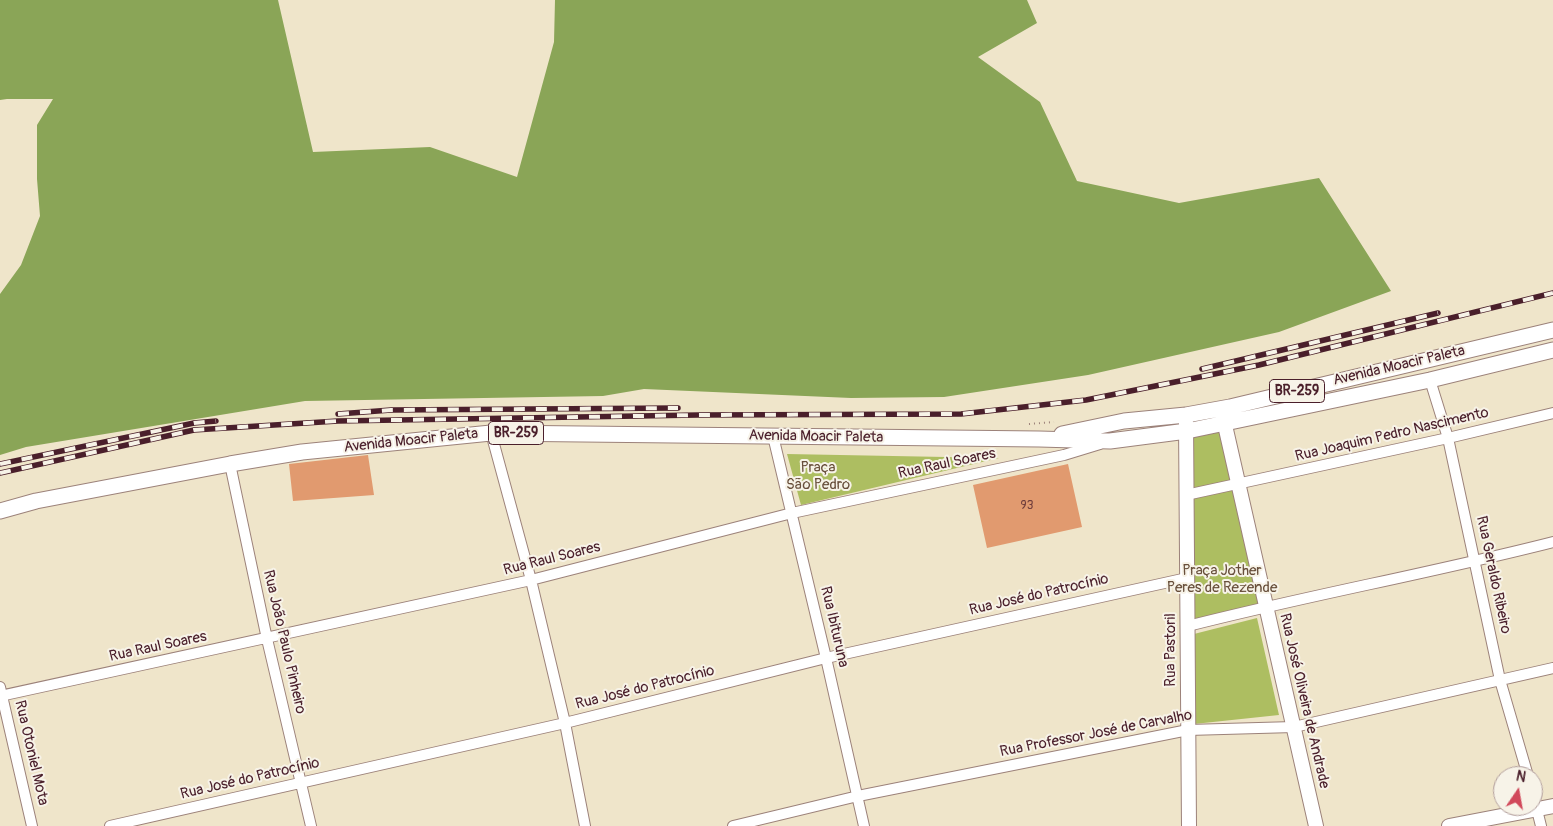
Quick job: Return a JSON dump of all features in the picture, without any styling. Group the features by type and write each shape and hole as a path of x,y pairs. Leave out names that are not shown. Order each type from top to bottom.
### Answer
{"main road":[{"name":"Avenida Moacir Paleta","path":"0,511 36,501 302,452 491,433 1110,441 1187,431 1223,416 1553,330"},
{"name":"Avenida Moacir Paleta","path":"1039,439 1124,421 1186,415 1223,416 1430,380 1553,350"}],"street":[{"name":"Rua Geraldo Ribeiro","path":"1430,380 1448,438 1500,680 1525,766"},
{"name":"Rua Joaquim Pedro Nascimento","path":"1186,495 1238,485 1553,413"},
{"name":"Rua Pastoril","path":"1186,415 1189,826"},
{"name":"Rua José Oliveira de Andrade","path":"1223,416 1316,826"},
{"path":"491,433 531,580 565,723 585,826"},
{"name":"Rua Ibituruna","path":"772,436 792,513 864,826"},
{"name":"Rua Raul Soares","path":"1,693 267,639 531,580 792,513 1064,456 1110,441"},
{"name":"Rua João Paulo Pinheiro","path":"230,464 267,639 310,826"},
{"path":"1188,626 1266,606 1474,562 1553,542"},
{"name":"Rua José do Patrocínio","path":"110,826 565,723 826,658 1187,578"},
{"name":"Rua Professor José de Carvalho","path":"734,826 858,796 1188,730 1294,727 1553,668"},
{"name":"Rua Otoniel Mota","path":"1,693 32,826"},
{"path":"1449,826 1505,816"}],"path":[{"path":"1029,424 1058,422"}],"green space":[{"path":"0,0 278,0 313,152 430,147 517,177 554,42 555,0 1027,0 1037,23 978,57 1040,102 1077,181 1179,203 1319,178 1391,291 1279,332 1088,375 944,397 851,398 644,389 603,396 305,401 26,447 0,455 0,294 21,265 40,216 37,179 37,125 53,99 0,100"},
{"path":"1223,425 1237,484 1187,493 1187,432"},
{"name":"Praça São Pedro","path":"787,454 999,458 801,505"},
{"name":"Praça Jother Peres de Rezende","path":"1238,488 1259,605 1192,623 1187,496"},
{"name":"Praça Jother Peres de Rezende","path":"1257,618 1279,715 1194,724 1194,634"}],"building":[{"path":"368,455 374,495 293,501 289,464"},
{"path":"1068,464 1082,527 987,548 973,485"}],"railway":[{"path":"0,473 194,430 338,421 698,415 961,414 1086,400 1259,365 1553,293"},
{"path":"1202,369 1438,313"},
{"path":"338,414 391,410 678,408"},
{"path":"0,464 194,423 216,421"}]}
